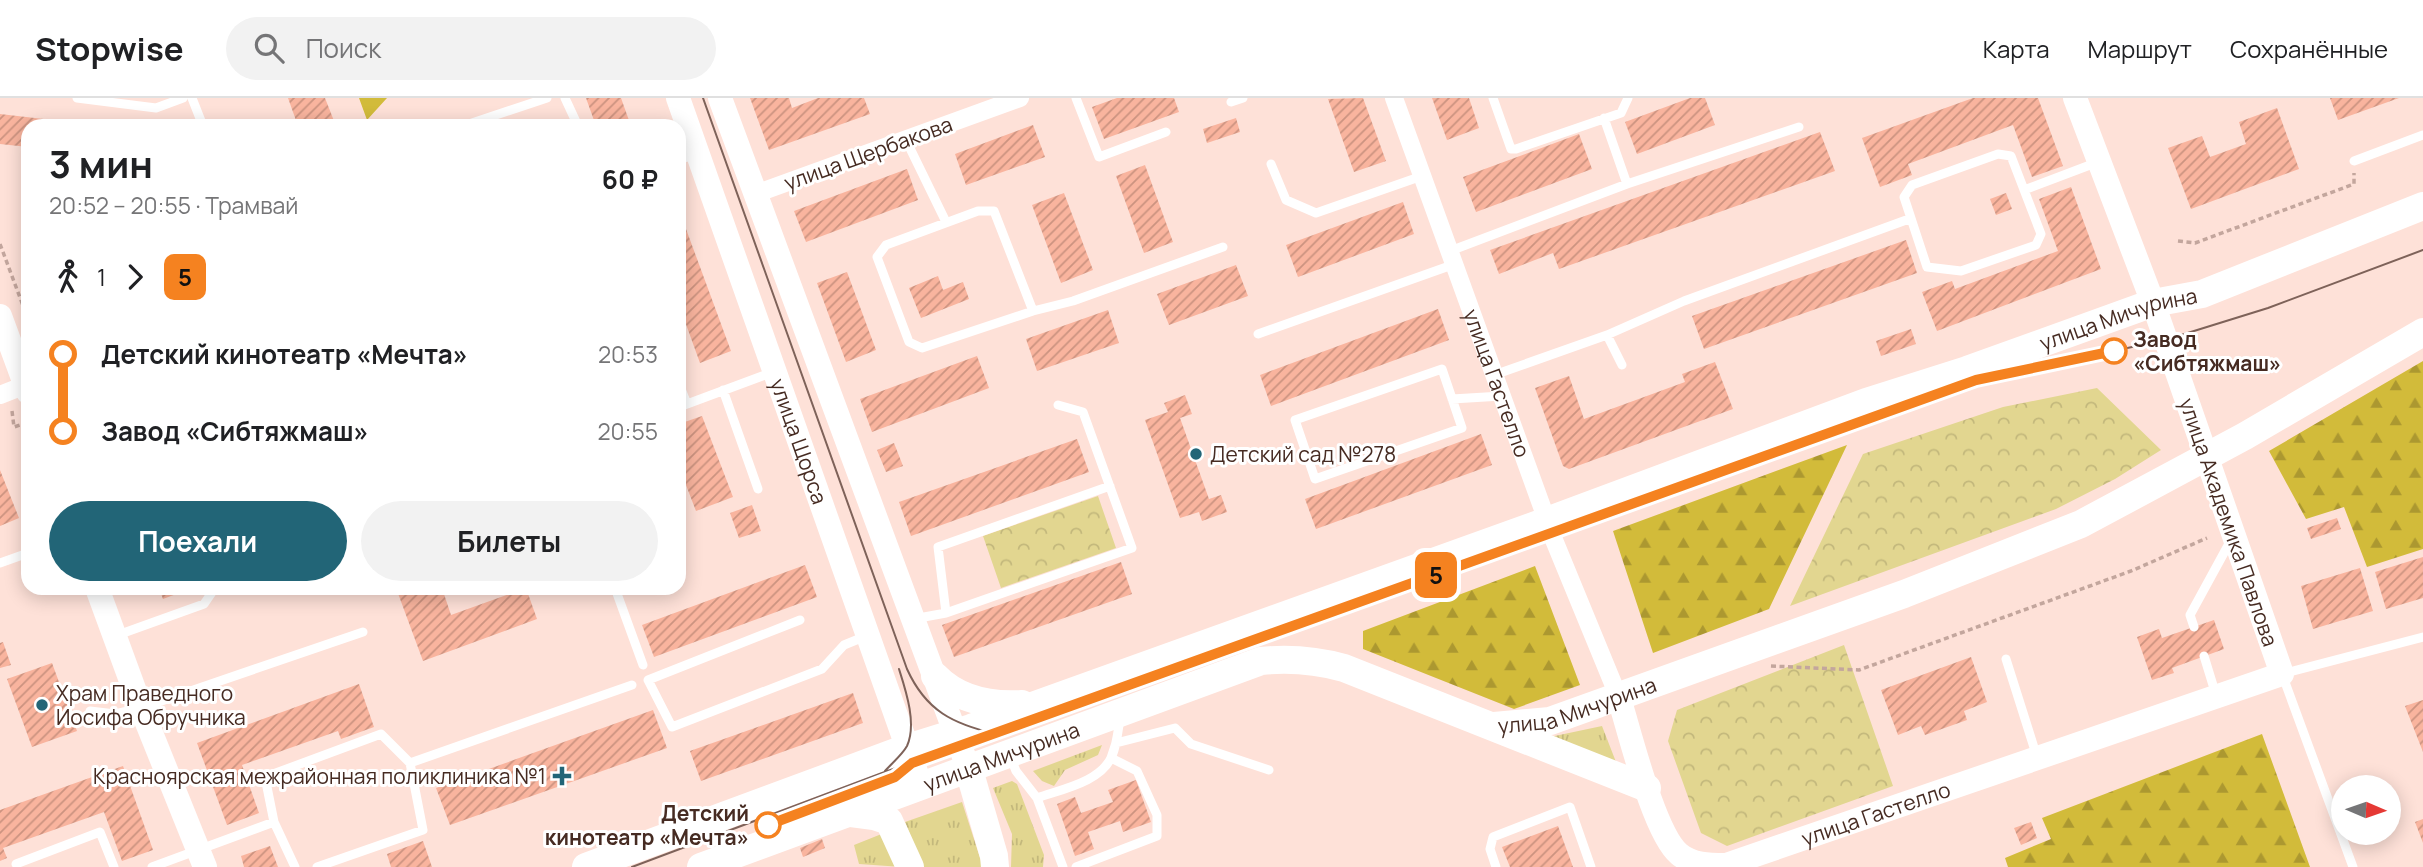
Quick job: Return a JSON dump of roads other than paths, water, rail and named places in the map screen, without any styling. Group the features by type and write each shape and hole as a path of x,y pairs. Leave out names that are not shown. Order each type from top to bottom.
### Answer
{"main road":[{"name":"улица Щорса","path":"678,98 682,119"},
{"name":"улица Щорса","path":"720,98 969,769"},
{"name":"улица Академика Павлова","path":"2075,98 2153,303 2282,674"},
{"name":"улица Щорса","path":"688,152 775,372 921,786"},
{"name":"улица Мичурина","path":"586,867 907,748 1547,520 1866,402 1967,370 2153,303 2202,294 2423,206"},
{"path":"0,316 21,371"},
{"name":"улица Мичурина","path":"719,864 1261,660 1315,660 1344,668 1494,726 1550,722 1904,594 2081,524 2245,436 2423,332"},
{"path":"99,595 141,708 202,858"},
{"name":"улица Гастелло","path":"1619,698 1663,836 1679,855 1699,864 1726,865 1748,863 2037,758 2282,674"},
{"path":"934,676 947,689 976,700 1004,705 1039,703"},
{"path":"1494,726 1647,788"},
{"path":"969,769 995,867"},
{"path":"851,813 889,821 910,867"}],"street":[{"name":"улица Щербакова","path":"755,194 1020,98"},
{"name":"улица Гастелло","path":"1394,98 1547,520 1619,698"},
{"path":"0,395 21,389"}],"lane":[{"path":"77,98 156,108 183,98"},
{"path":"192,98 200,119"},
{"path":"484,119 547,98"},
{"path":"565,98 575,119"},
{"path":"1076,98 1099,157 1166,132"},
{"path":"1231,102 1243,98"},
{"path":"1493,98 1511,149 1621,113 1628,98"},
{"path":"1604,118 1627,184"},
{"path":"1258,334 1453,258 1627,184 1799,127"},
{"path":"2354,161 2423,135"},
{"path":"906,140 946,222"},
{"path":"1998,154 2011,156 2040,234 2036,245 1961,271 1927,267 1909,219 1903,198 1912,185 1998,154"},
{"path":"2024,190 2099,162"},
{"path":"1271,164 1286,200 1316,213 1422,176"},
{"path":"1033,311 994,211 978,211 886,245 877,257 909,342 922,348 1033,311 1073,301 1223,247"},
{"path":"1494,374 1607,335 1684,301 1909,219"},
{"path":"1607,335 1622,365"},
{"path":"1442,369 1452,399 1462,428 1315,479 1295,420 1442,369"},
{"path":"686,405 775,372"},
{"path":"723,390 758,489"},
{"path":"1452,399 1502,396"},
{"path":"912,620 946,613 1132,548 1083,412 1058,405"},
{"path":"946,613 938,547 1110,486"},
{"path":"2194,627 2190,615 2233,535"},
{"path":"0,563 21,556"},
{"path":"114,636 204,604 210,595"},
{"path":"618,595 643,665"},
{"path":"800,620 648,680 672,727 822,669 844,645 867,635"},
{"path":"90,710 115,714 141,708 363,632"},
{"path":"2282,674 2423,637"},
{"path":"2204,656 2216,696"},
{"path":"2006,659 2037,758"},
{"name":"улица Академика Павлова","path":"2282,674 2353,867"},
{"path":"410,763 632,685"},
{"path":"1037,799 1101,773 1111,758 1116,743 1121,712"},
{"path":"1116,743 1175,728 1191,744 1269,770"},
{"path":"295,867 274,822 265,777 381,734 410,763 423,830 317,867"},
{"path":"1009,754 1016,771 1037,799 1063,867"},
{"path":"1076,867 1157,836 1157,815 1137,771 1111,758"},
{"path":"1496,867 1490,849 1493,837 1570,807 1591,867"},
{"path":"152,867 202,858 274,822"},
{"path":"16,864 100,832 114,867"}],"tram line":[{"path":"703,98 907,669 923,695 942,714 967,726 996,734"},
{"path":"632,867 882,773 1977,380 2165,340 2268,308 2423,250"},
{"name":"5","path":"768,825 895,777 909,764 1976,380 2114,351"},
{"path":"885,771 905,749 910,737 911,718 899,669"}],"place":[{"name":"Завод «Сибтяжмаш»","path":"2114,351"},
{"name":"Детский сад №278","path":"1196,454"},
{"name":"Храм Праведного Иосифа Обручника","path":"42,705"},
{"name":"Красноярская межрайонная поликлиника №1","path":"562,776"},
{"name":"Детский кинотеатр «Мечта»","path":"768,825"}]}
